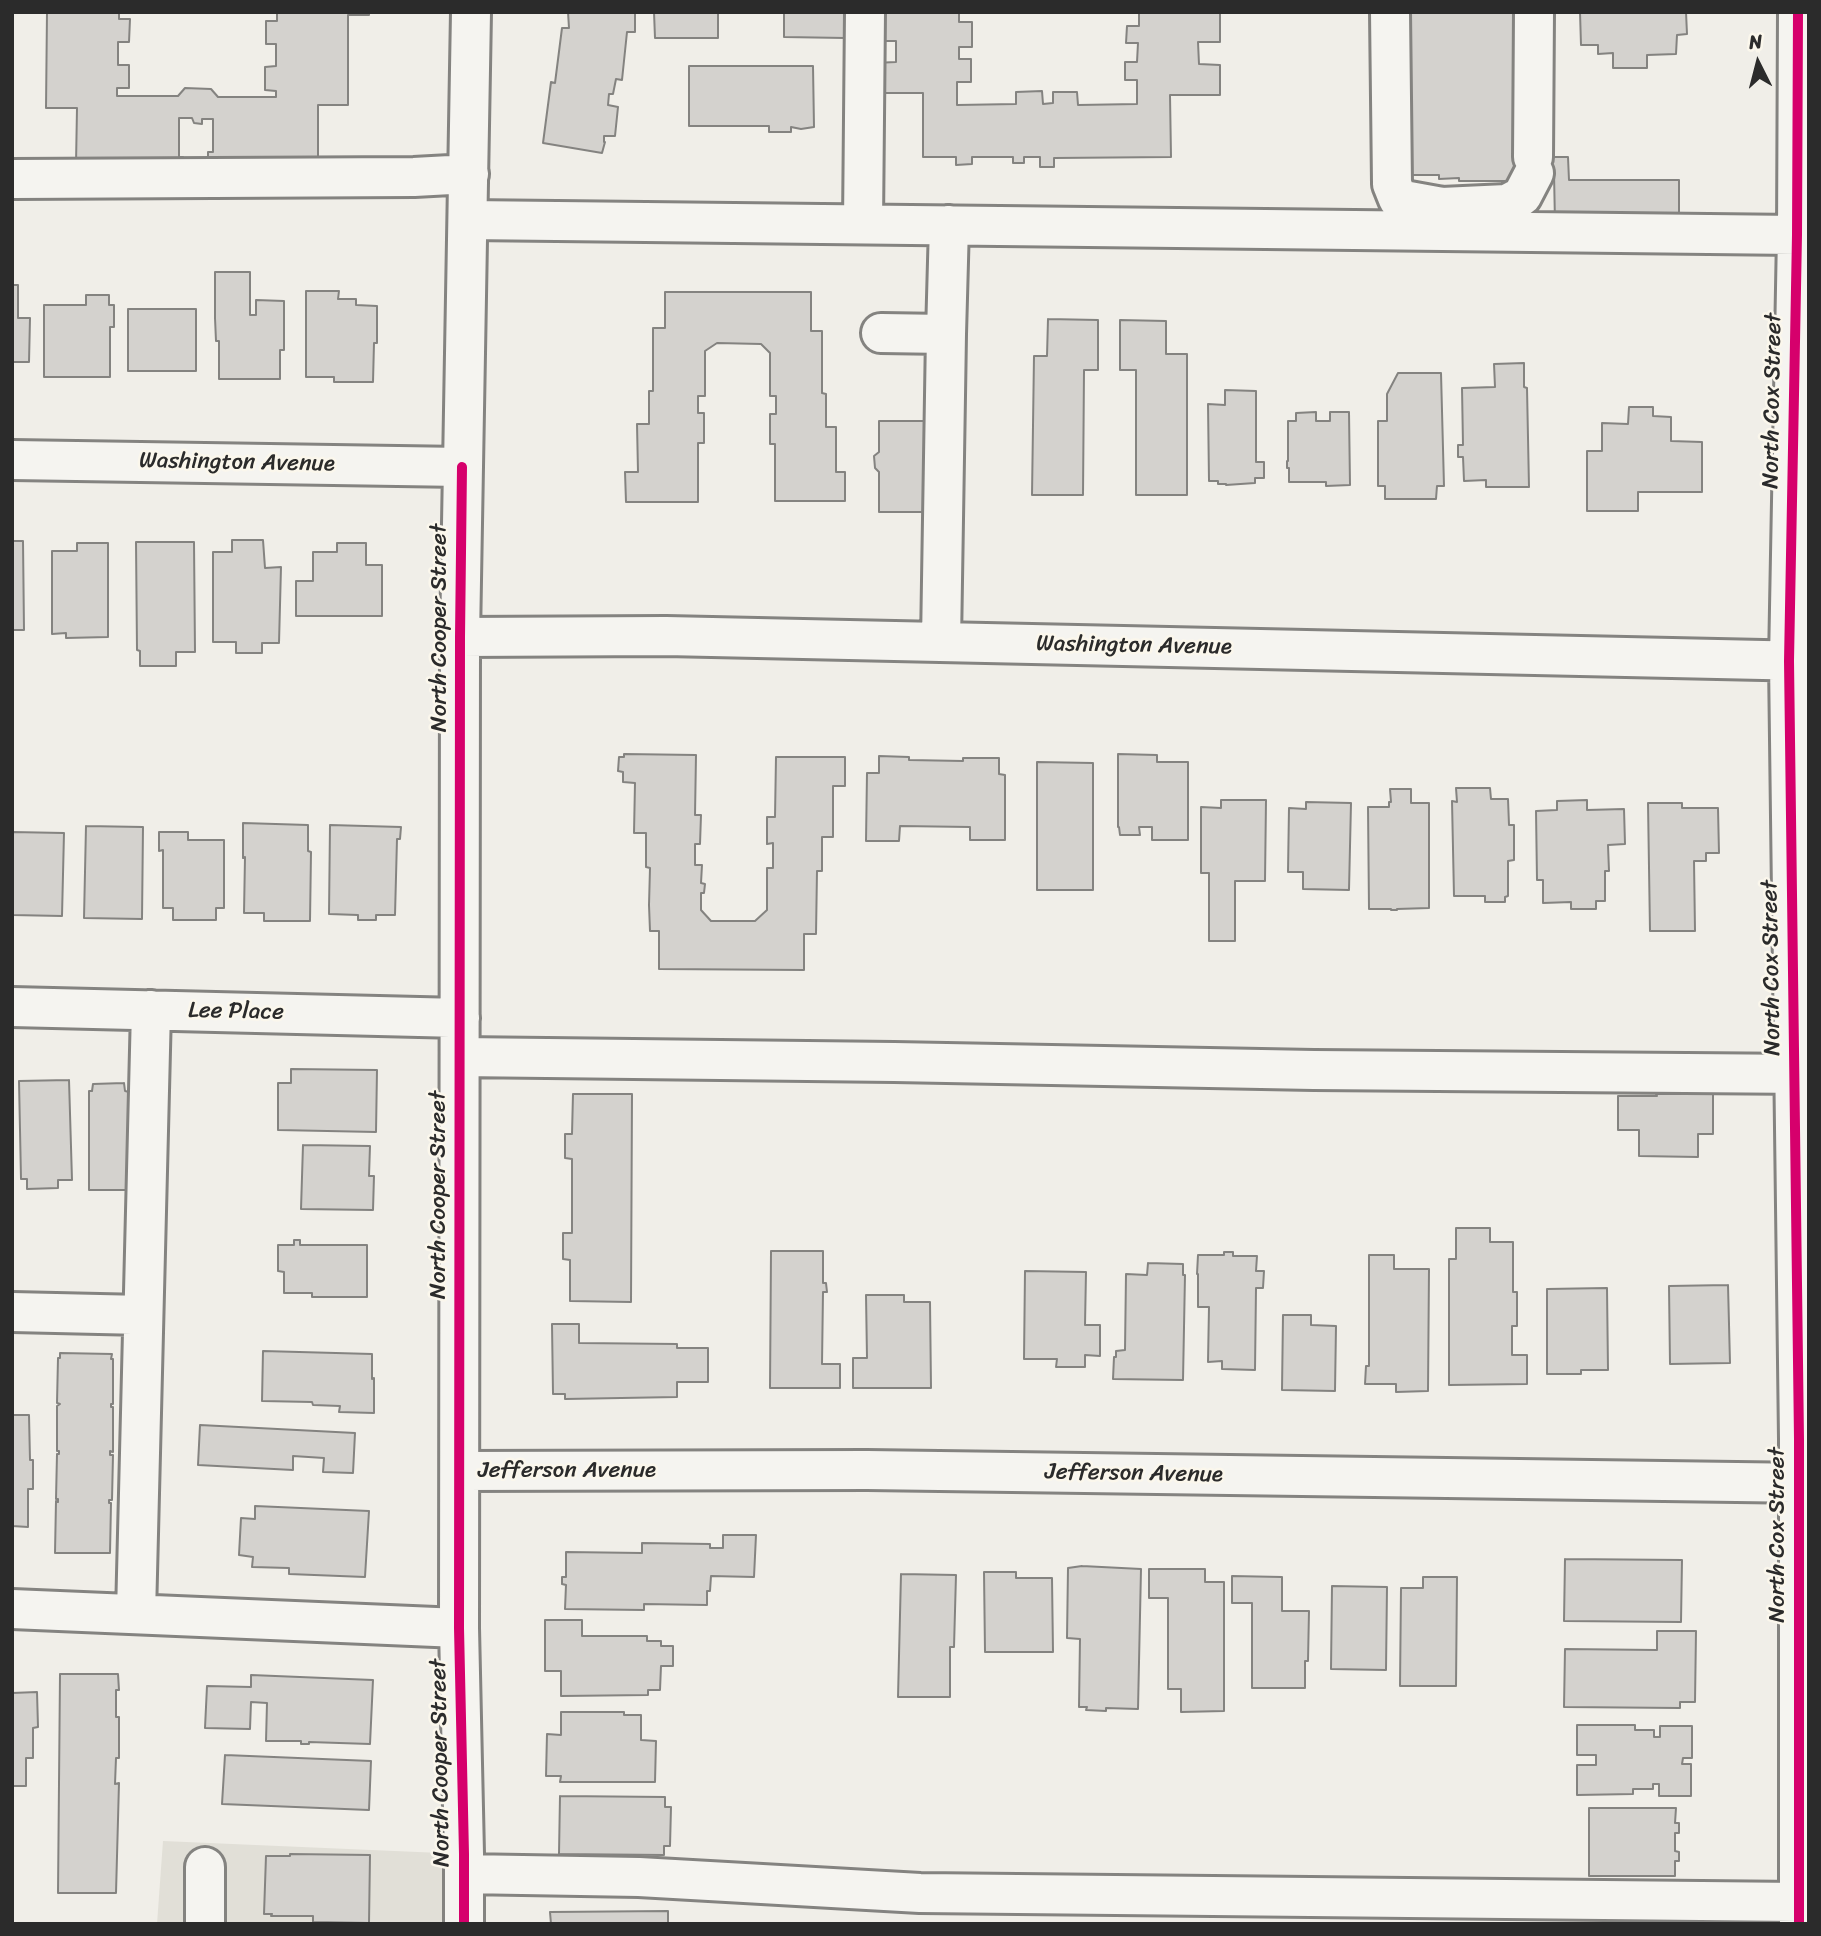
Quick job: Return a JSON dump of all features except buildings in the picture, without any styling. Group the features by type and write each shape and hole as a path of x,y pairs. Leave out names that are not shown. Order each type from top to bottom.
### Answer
{"street":[{"name":"North Cooper Street","path":"464,1924 459,1628 460,637 471,12"},
{"path":"863,224 864,12"},
{"path":"1390,12 1392,184 1398,199 1442,207 1507,204 1522,196 1533,165 1534,12"},
{"name":"North Cox Street","path":"1798,12 1804,1483 1799,1913"},
{"path":"12,179 414,177 469,174"},
{"path":"468,220 1797,235"},
{"path":"941,642 949,225"},
{"path":"881,333 946,334"},
{"name":"Washington Avenue","path":"12,460 462,467"},
{"name":"Washington Avenue","path":"460,637 666,636 1799,661"},
{"name":"Lee Place","path":"12,1007 460,1018"},
{"path":"136,1614 151,1010"},
{"path":"460,1057 1300,1070 1802,1074"},
{"path":"12,1311 143,1315"},
{"name":"Jefferson Avenue","path":"460,1471 867,1470 1804,1483"},
{"path":"12,1609 459,1628"},
{"path":"205,1867 205,1924"},
{"path":"464,1874 639,1878 920,1893 1799,1913"}],"shaded area":[{"path":"163,1841 464,1854 463,1924 157,1924"}],"cycle path":[{"path":"1798,12 1789,661 1799,1439 1799,1924"},
{"path":"462,467 459,1628 464,1924"}]}
